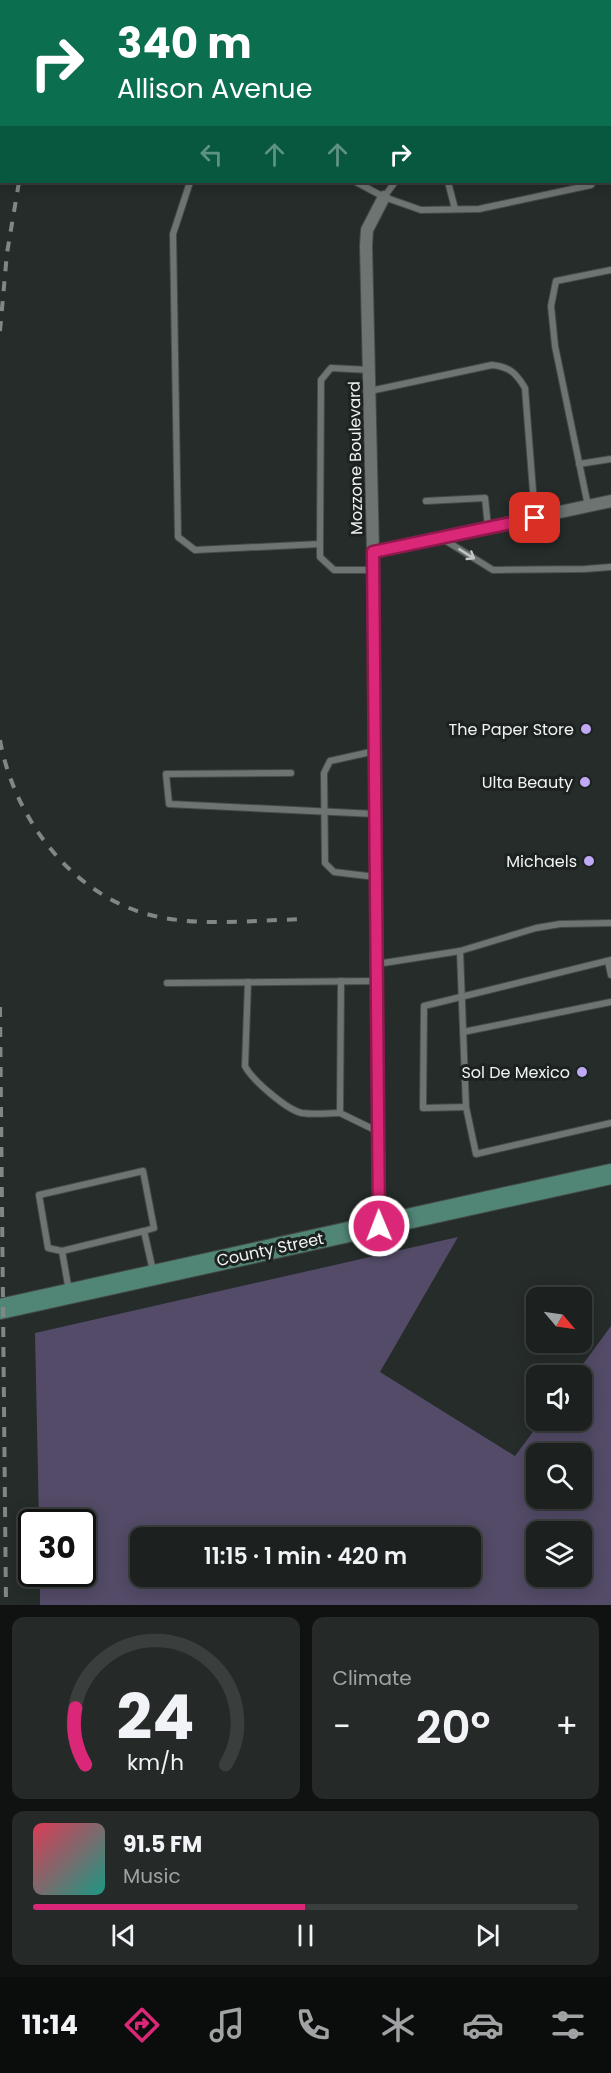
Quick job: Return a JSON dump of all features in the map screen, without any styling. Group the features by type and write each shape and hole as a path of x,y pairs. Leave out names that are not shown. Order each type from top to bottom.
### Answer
{"main road":[{"name":"County Street","path":"0,1309 611,1174"}],"street":[{"name":"Mozzone Boulevard","path":"379,1226 373,552 366,246 367,230 384,197"},
{"path":"373,552 611,501"}],"lane":[{"path":"190,183 173,234 178,537 195,550 320,544"},
{"path":"358,183 384,197 421,210 479,209 592,183"},
{"path":"384,197 394,183"},
{"path":"448,183 454,209"},
{"path":"588,506 555,346 551,306 556,281 611,270"},
{"path":"370,391 492,365 505,366 516,373 525,388 535,518"},
{"path":"369,370 331,368 321,380 320,556 334,570 373,570"},
{"path":"579,464 611,459"},
{"path":"426,501 485,498 488,528"},
{"path":"441,537 493,570 611,567"},
{"path":"375,751 330,760 324,773 323,813 325,863 334,872 376,877"},
{"path":"291,773 166,774 169,804 375,814"},
{"path":"377,964 460,951 536,928 560,924 611,923"},
{"path":"460,951 466,1107 476,1154 611,1123"},
{"path":"466,1107 423,1108 424,1006 609,960 611,975"},
{"path":"340,1113 341,981"},
{"path":"167,983 377,981"},
{"path":"248,982 245,1066 250,1076 285,1104 301,1113 340,1113 378,1132"},
{"path":"464,1032 611,1002"},
{"path":"142,1171 154,1228 62,1251 48,1248 39,1195 142,1171"},
{"path":"144,1231 154,1275"},
{"path":"62,1251 69,1293"}],"shaded area":[{"path":"458,1237 380,1372 515,1456 534,1431 592,1431 592,1365 582,1365 611,1326 611,1605 40,1605 40,1587 96,1587 96,1509 39,1509 35,1333"}],"railway":[{"path":"0,331 7,253 19,183"},
{"path":"0,740 8,771 20,801 36,829 55,855 78,877 104,896 133,909 164,918 181,920 217,922 306,919"},
{"path":"0,1007 6,1605"}],"place":[{"name":"The Paper Store","path":"586,729"},
{"name":"Ulta Beauty","path":"585,782"},
{"name":"Michaels","path":"589,861"},
{"name":"Sol De Mexico","path":"582,1072"}],"route":[{"path":"379,1226 373,552 535,518"}]}
